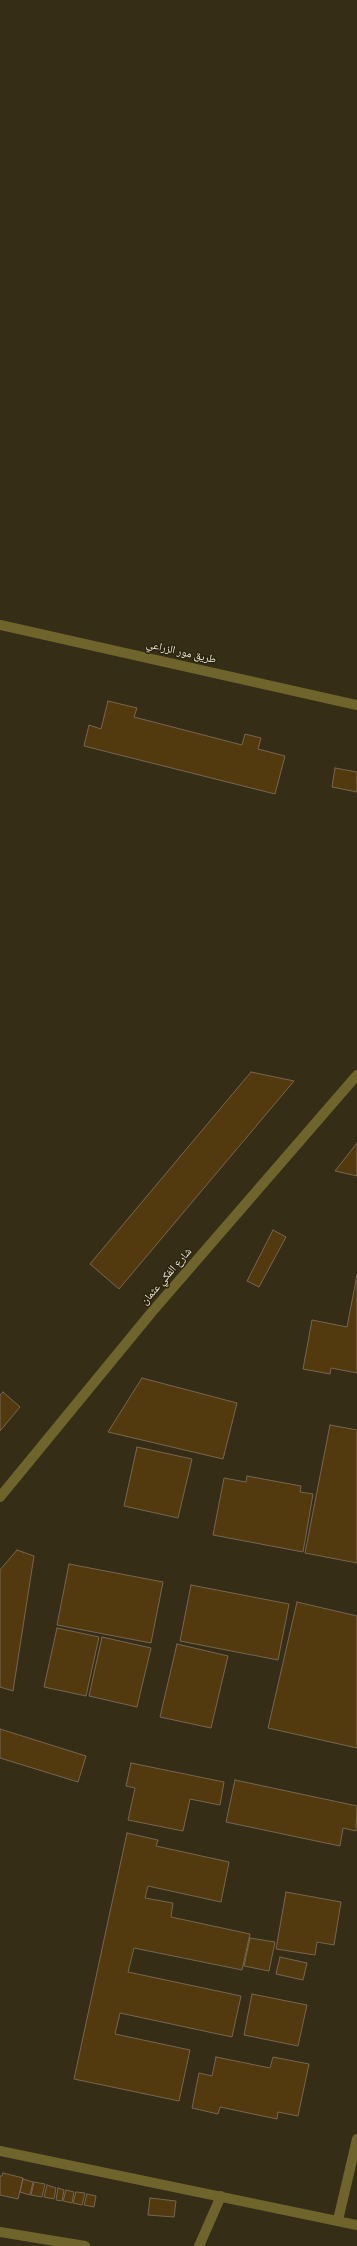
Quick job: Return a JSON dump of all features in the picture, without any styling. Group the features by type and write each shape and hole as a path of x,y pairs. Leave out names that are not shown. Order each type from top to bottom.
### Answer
{"street":[{"name":"طريق مور الزراعي","path":"0,625 357,705"},
{"name":"شارع الفكي عثمان","path":"0,1498 152,1313 357,1075"},
{"path":"338,2220 357,2139"},
{"path":"0,2150 357,2225"},
{"path":"199,2246 221,2196"},
{"path":"0,2232 85,2246"}],"building":[{"path":"108,701 137,708 134,717 242,745 245,734 261,738 258,749 285,756 275,794 84,746 89,725 101,729"},
{"path":"335,768 357,772 357,792 332,787"},
{"path":"251,1072 294,1081 119,1289 90,1264"},
{"path":"357,1143 357,1176 335,1171"},
{"path":"273,1230 286,1237 259,1287 247,1281"},
{"path":"357,1275 357,1373 331,1368 330,1374 303,1369 312,1320 347,1327"},
{"path":"142,1378 237,1403 223,1459 108,1432"},
{"path":"3,1392 20,1407 0,1431 0,1395"},
{"path":"330,1425 357,1430 357,1563 305,1553"},
{"path":"137,1447 192,1459 178,1518 124,1506"},
{"path":"247,1476 301,1486 300,1492 313,1494 303,1552 213,1535 224,1478 246,1482"},
{"path":"17,1550 34,1556 13,1691 0,1687 0,1570"},
{"path":"69,1564 163,1582 151,1643 57,1625"},
{"path":"191,1585 289,1604 278,1660 180,1641"},
{"path":"297,1602 357,1616 357,1748 268,1728"},
{"path":"57,1628 99,1637 86,1696 44,1687"},
{"path":"102,1637 151,1648 137,1707 89,1696"},
{"path":"177,1644 228,1656 211,1728 160,1717"},
{"path":"0,1729 86,1756 78,1782 0,1758"},
{"path":"131,1763 224,1782 220,1805 190,1799 183,1831 128,1820 135,1788 126,1786"},
{"path":"235,1780 357,1806 356,1831 343,1828 340,1846 226,1822"},
{"path":"127,1833 158,1840 156,1846 229,1862 221,1902 148,1886 145,1898 173,1903 171,1917 250,1934 242,1970 134,1948 128,1972 241,1996 232,2037 120,2013 115,2034 190,2050 179,2101 74,2079"},
{"path":"286,1892 341,1902 334,1945 317,1942 315,1955 276,1949"},
{"path":"250,1938 275,1942 269,1971 244,1966"},
{"path":"280,1957 307,1963 303,1980 276,1974"},
{"path":"252,1994 307,2005 298,2046 244,2035"},
{"path":"216,2057 270,2068 273,2057 309,2064 298,2116 278,2112 277,2119 220,2107 218,2114 192,2108 199,2073 212,2076"},
{"path":"3,2173 23,2178 18,2199 0,2195 0,2176 2,2176"},
{"path":"23,2179 33,2182 30,2195 20,2192"},
{"path":"34,2182 45,2184 42,2197 31,2195"},
{"path":"47,2185 56,2188 54,2199 44,2197"},
{"path":"58,2188 64,2190 62,2201 56,2200"},
{"path":"66,2190 74,2192 72,2203 63,2201"},
{"path":"76,2192 85,2193 82,2205 73,2203"},
{"path":"87,2194 96,2196 94,2207 84,2205"},
{"path":"150,2198 176,2201 174,2217 148,2215"}]}
